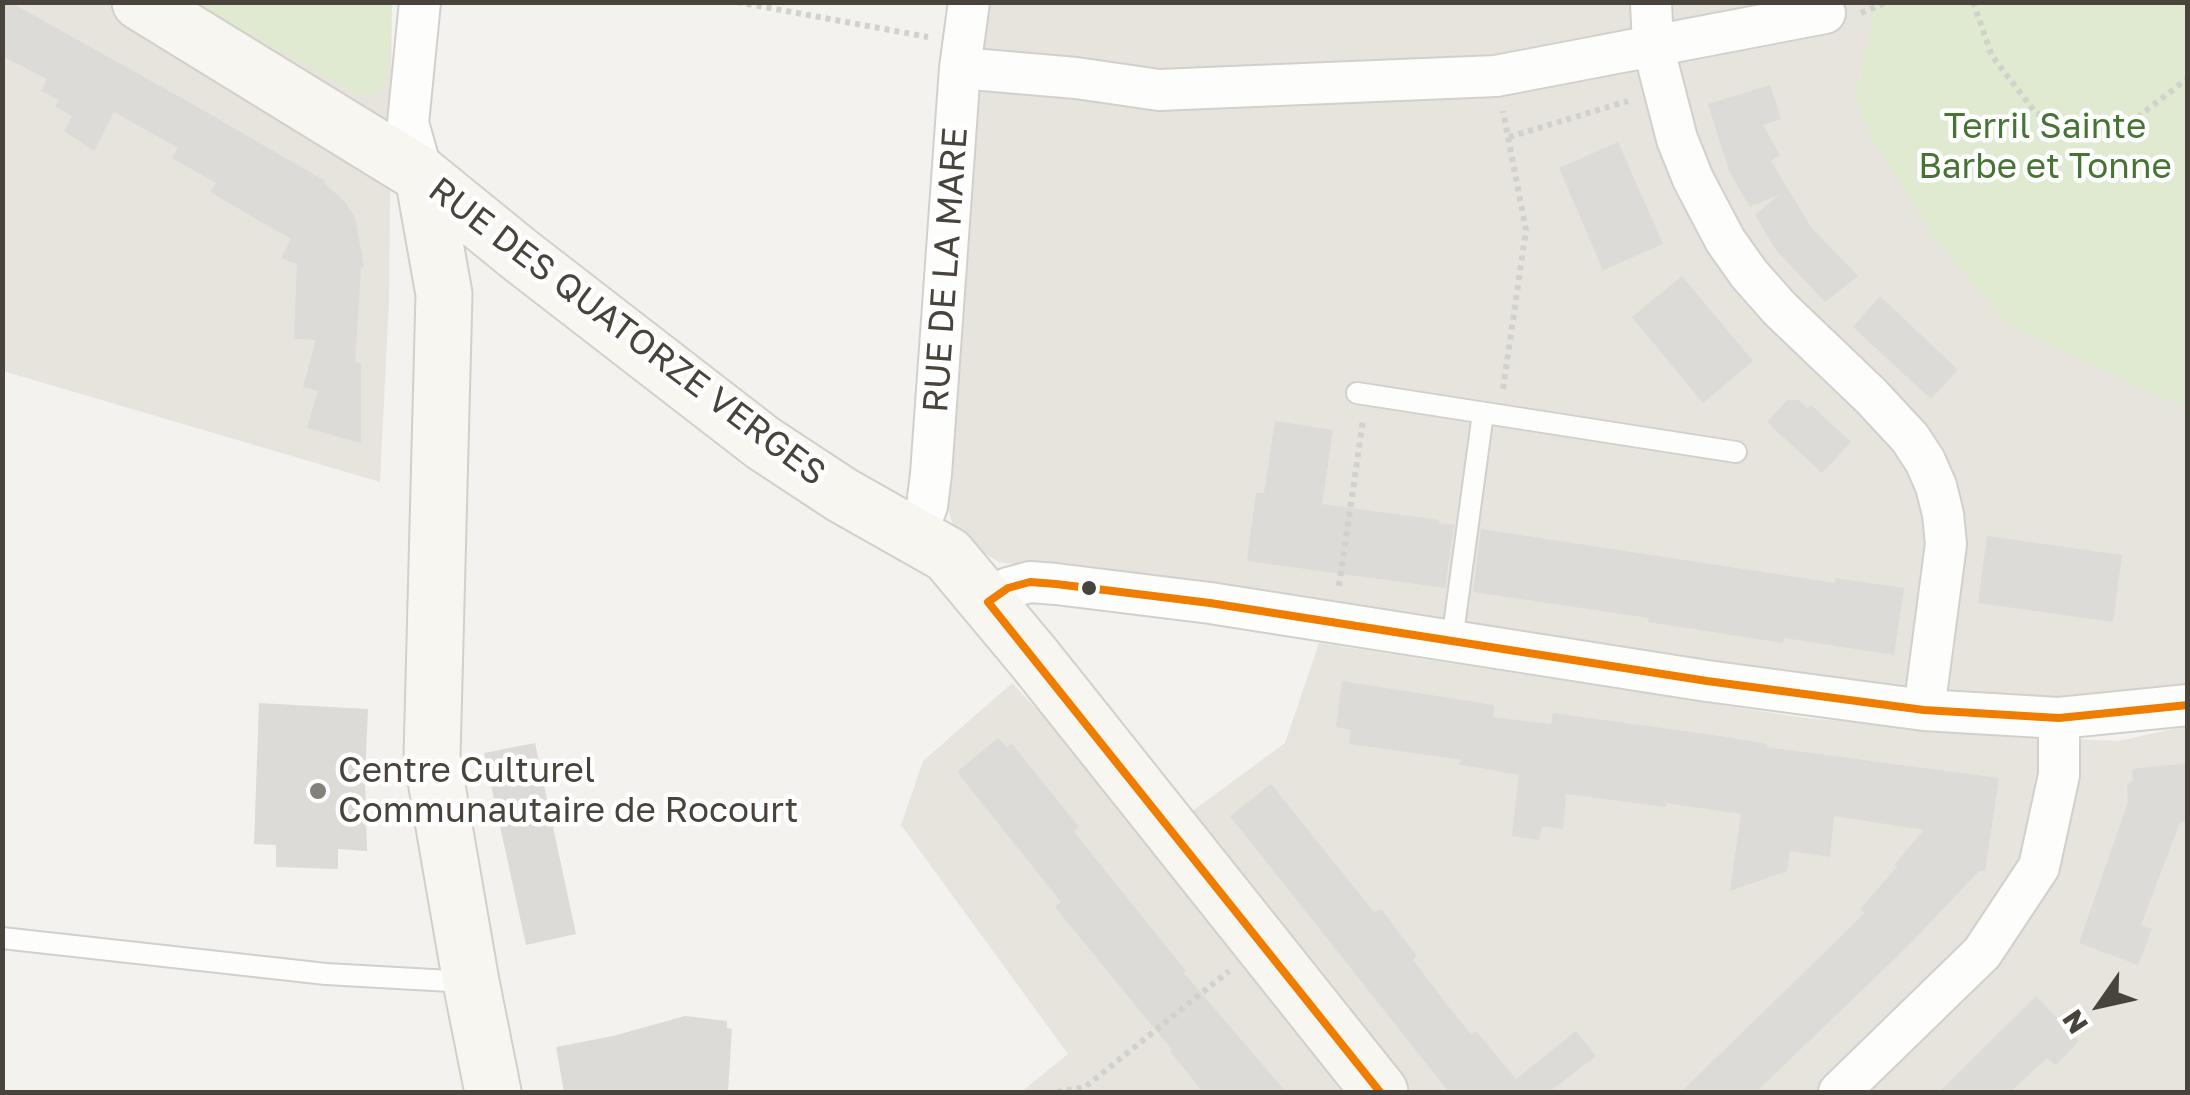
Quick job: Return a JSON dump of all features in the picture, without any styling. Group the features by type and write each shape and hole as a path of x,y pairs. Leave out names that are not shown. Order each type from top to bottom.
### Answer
{"street":[{"name":"RUE DES QUATORZE VERGES","path":"140,2 423,176 763,443 948,555 1380,1092"},
{"path":"420,2 408,123 423,176 444,294 432,757 494,1092"},
{"name":"RUE DE LA MARE","path":"916,535 927,506 931,474 968,2"},
{"path":"1651,2 1653,46 1677,139 1692,179 1725,240 1780,309 1893,417 1925,461 1936,486 1944,514 1946,544 1924,710"},
{"path":"962,56 1159,90 1496,76 1825,13"},
{"path":"988,602 1008,588 1030,582 1210,603 1707,681 1924,710 2059,718 2188,706"},
{"path":"1839,1092 1982,953 2039,867 2059,776 2059,718"}],"lane":[{"path":"1362,394 1736,452"},
{"path":"1452,641 1491,414"},
{"path":"2,938 326,974 471,982"}],"path":[{"path":"737,2 962,56"},
{"path":"1973,2 1992,56 2036,113 2082,135 2124,127 2188,78"},
{"path":"1491,414 1526,230 1496,76"},
{"path":"1509,137 1663,90"},
{"path":"1334,623 1362,394"},
{"path":"1057,1092 1085,1087 1262,944"}],"shaded area":[{"path":"2,3 392,3 389,301 380,482 3,371"},
{"path":"983,3 1876,3 1855,98 2010,326 2187,409 2187,692 2076,701 1966,699 999,562 976,548 953,525 944,495"},
{"path":"1319,643 1805,718 2118,741 2187,726 2187,1092 1021,1092 1068,1054 901,825 923,761 1012,683 1157,837 1285,743"}],"green space":[{"name":"Terril Sainte Barbe et Tonne","path":"1876,2 2187,3 2187,409 2010,326 1936,241 1870,135 1855,98"},
{"path":"196,3 392,3 387,79 375,94 359,95"}],"building":[{"path":"2,2 10,2 325,181 345,202 355,217 364,267 355,362 361,363 361,443 307,428 318,391 303,387 316,340 294,339 297,264 281,258 291,239 210,192 216,183 172,158 178,148 114,112 94,151 64,131 72,116 56,107 59,100 41,91 47,79 2,56"},
{"path":"1770,85 1781,119 1763,125 1780,155 1771,161 1811,227 1858,276 1825,302 1776,250 1755,215 1780,194 1750,207 1729,171 1708,104"},
{"path":"1618,142 1663,244 1603,270 1559,168"},
{"path":"1682,276 1753,361 1703,403 1632,317"},
{"path":"1880,296 1958,370 1931,399 1853,327"},
{"path":"1787,400 1798,400 1808,408 1811,405 1851,442 1822,473 1767,422"},
{"path":"1275,421 1333,430 1322,504 1454,525 1445,588 1247,561 1256,492 1264,493"},
{"path":"1481,529 1835,583 1835,578 1904,588 1894,655 1784,638 1783,643 1473,592"},
{"path":"1987,536 2122,555 2113,622 1978,603"},
{"path":"1342,681 1494,705 1493,717 1551,724 1553,713 1999,778 1985,871 1979,871 1909,945 1756,1092 1681,1092 1865,913 1860,909 1924,830 1834,816 1830,857 1790,851 1787,871 1730,891 1741,814 1566,794 1563,829 1542,826 1539,840 1512,836 1519,775 1457,764 1463,760 1349,744 1351,730 1336,727"},
{"path":"259,703 368,709 367,851 338,849 338,869 276,867 276,845 254,844"},
{"path":"998,738 1007,747 1012,744 1079,827 1074,832 1184,973 1286,1092 1203,1092 1055,907 1061,902 957,772"},
{"path":"535,743 576,934 526,945 484,753"},
{"path":"2188,763 2188,822 2180,822 2141,925 2152,929 2138,965 2079,943 2128,802 2132,769"},
{"path":"1271,784 1374,912 1381,909 1417,956 1413,960 1471,1034 1476,1031 1516,1079 1576,1031 1596,1056 1549,1092 1449,1092 1230,816"},
{"path":"2036,996 2079,1041 2056,1065 2047,1058 2010,1092 1939,1092"},
{"path":"685,1016 727,1021 727,1028 732,1029 728,1092 564,1092 556,1047"}],"transit line":[{"path":"1380,1092 988,602 1008,588 1030,582 1056,584 1210,603 1707,681 1924,710 2059,718 2188,705"}],"place":[{"name":"Centre Culturel Communautaire de Rocourt","path":"318,791"}]}
